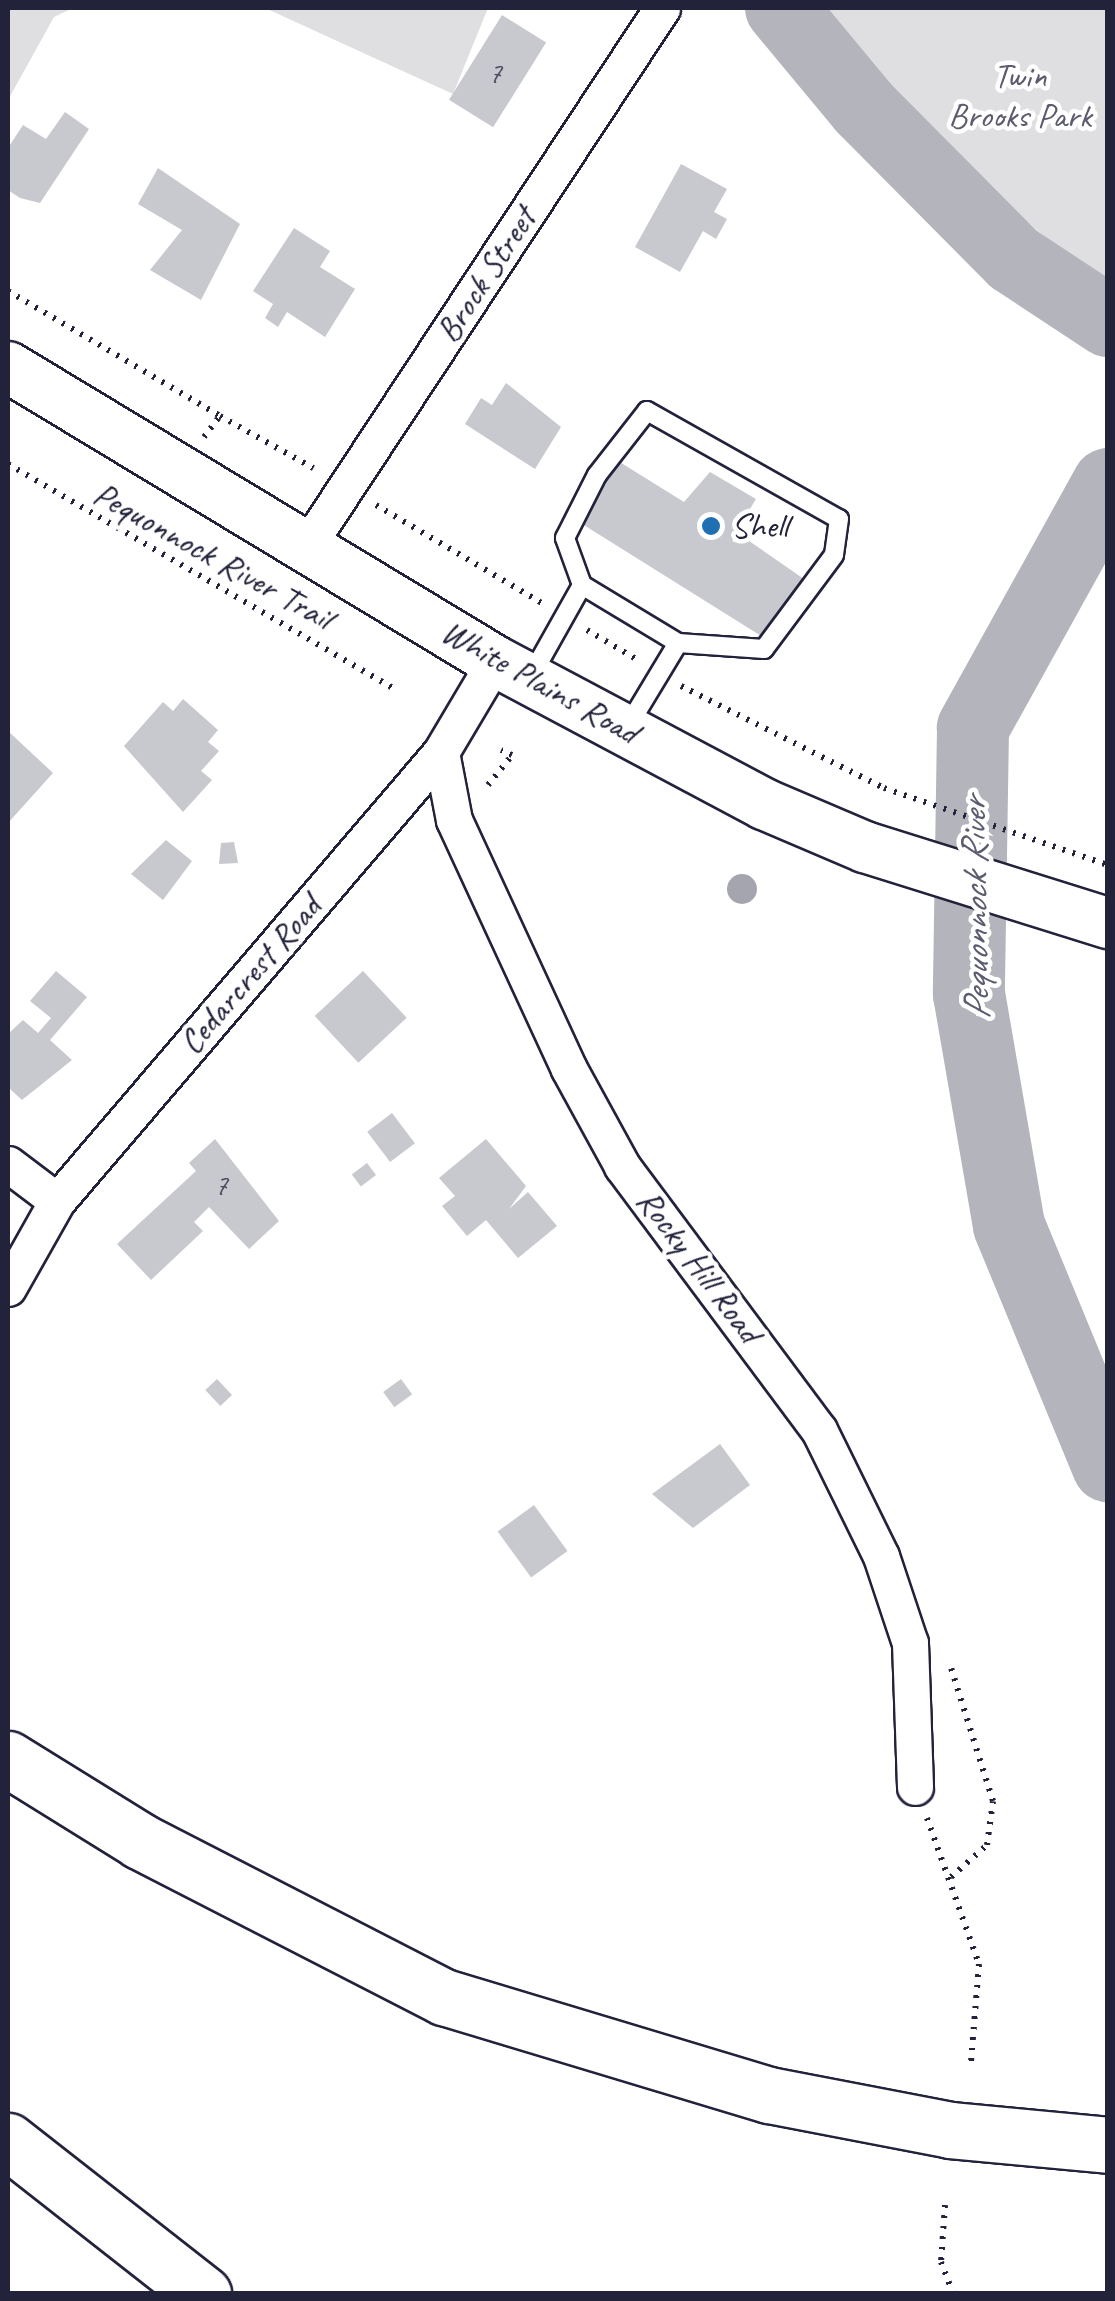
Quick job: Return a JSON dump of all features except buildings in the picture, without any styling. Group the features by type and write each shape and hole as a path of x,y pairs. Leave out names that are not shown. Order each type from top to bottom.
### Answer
{"highway":[{"path":"8,1758 156,1850 444,1997 769,2095 950,2130 1108,2145"},
{"path":"8,2141 203,2294"}],"main road":[{"name":"White Plains Road","path":"8,367 310,543 512,670 625,731 865,848 1104,922"}],"street":[{"name":"Brock Street","path":"310,543 662,8"},
{"name":"Cedarcrest Road","path":"8,1288 57,1201 512,670"},
{"name":"Rocky Hill Road","path":"442,752 454,820 587,1101 622,1166 820,1430 880,1556 910,1643 916,1788"},
{"path":"8,1164 57,1201"}],"lane":[{"path":"647,411 839,519 834,555 764,649 678,644 582,585 565,538 597,474 647,411"},
{"path":"512,670 563,616 582,585"},
{"path":"625,731 678,644"}],"path":[{"path":"8,291 660,673 884,788 1104,865"},
{"path":"181,468 220,416"},
{"name":"Pequonnock River Trail","path":"8,464 395,689"},
{"path":"916,1788 979,1964 972,2062"},
{"path":"944,2205 941,2262 954,2294"}],"green space":[{"path":"8,8 73,8 54,17 8,100"},
{"path":"265,8 488,8 453,94"},
{"name":"Twin Brooks Park","path":"764,8 1107,8 1107,294 964,164 820,61"}],"waterway":[{"name":"Pequonnock River","path":"781,8 864,108 1014,259 1108,321"},
{"name":"Pequonnock River","path":"1108,484 973,728 969,994 1009,1226 1108,1466"}],"place":[{"name":"Shell","path":"711,526"}]}
